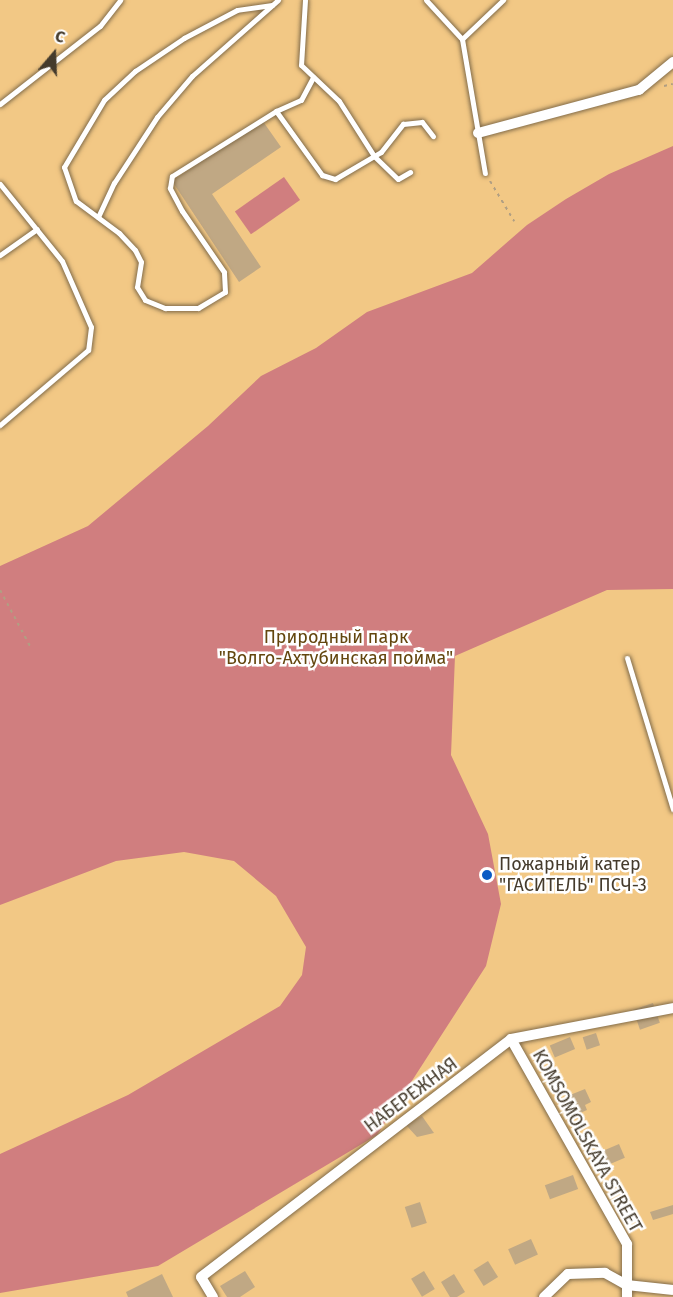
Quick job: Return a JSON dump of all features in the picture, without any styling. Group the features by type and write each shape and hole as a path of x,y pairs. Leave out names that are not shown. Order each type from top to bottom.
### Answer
{"street":[{"path":"478,133 639,90 673,62"},
{"name":"НАБЕРЕЖНАЯ","path":"213,1297 201,1277 511,1039 673,1008"},
{"name":"KOMSOMOLSKAYA STREET","path":"511,1039 627,1244 627,1297"},
{"path":"544,1297 568,1274 604,1273 627,1285 673,1290"}],"lane":[{"path":"0,104 100,26 120,0"},
{"path":"98,217 114,183 157,117 192,76 278,0"},
{"path":"305,0 301,64 339,101 374,156 398,179 410,172"},
{"path":"426,0 462,39 485,174"},
{"path":"462,39 503,0"},
{"path":"272,5 237,10 184,38 135,71 104,100 64,167 76,201 135,250 141,262 137,287 145,300 165,308 198,308 225,292 224,272 182,211 170,188 172,176 276,111 301,100 314,77"},
{"path":"276,111 322,175 334,179 374,156 403,124 411,121 422,122 433,136"},
{"path":"0,184 62,261 91,327 88,350 0,425"},
{"path":"0,255 37,229"},
{"path":"627,658 673,809"}],"path":[{"path":"485,174 513,221"},
{"path":"0,590 30,646"}],"green space":[{"name":"Природный парк \"Волго-Ахтубинская пойма\"","path":"0,0 673,0 673,1297 0,1297"}],"shaded area":[{"path":"673,146 673,589 607,590 455,656 451,755 488,834 501,904 486,966 377,1135 158,1266 0,1293 0,1154 128,1095 280,1006 302,975 306,947 276,896 234,861 184,852 116,861 0,905 0,566 88,526 208,426 261,376 316,348 367,312 472,273 527,225 566,199 609,174"},
{"path":"284,177 300,200 251,234 235,211"}],"building":[{"path":"262,120 281,147 212,194 261,267 239,282 172,181"},
{"path":"653,1003 660,1023 640,1030 633,1010"},
{"path":"596,1033 600,1045 587,1050 583,1037"},
{"path":"570,1037 575,1049 555,1058 550,1046"},
{"path":"585,1089 591,1102 585,1105 587,1110 578,1114 570,1095"},
{"path":"422,1116 434,1133 417,1137 406,1125"},
{"path":"619,1144 625,1158 606,1166 600,1152"},
{"path":"573,1175 578,1189 550,1199 545,1185"},
{"path":"420,1202 427,1223 412,1228 405,1207"},
{"path":"673,1205 673,1214 653,1220 650,1212"},
{"path":"531,1239 538,1255 515,1265 508,1249"},
{"path":"488,1261 498,1277 484,1286 474,1270"},
{"path":"245,1271 255,1287 240,1297 227,1297 220,1286"},
{"path":"424,1271 435,1289 422,1297 411,1279"},
{"path":"162,1274 173,1297 128,1297 126,1292"},
{"path":"454,1274 465,1292 457,1297 450,1297 441,1282"}],"place":[{"name":"Пожарный катер \"ГАСИТЕЛЬ\" ПСЧ-3","path":"487,875"}]}
